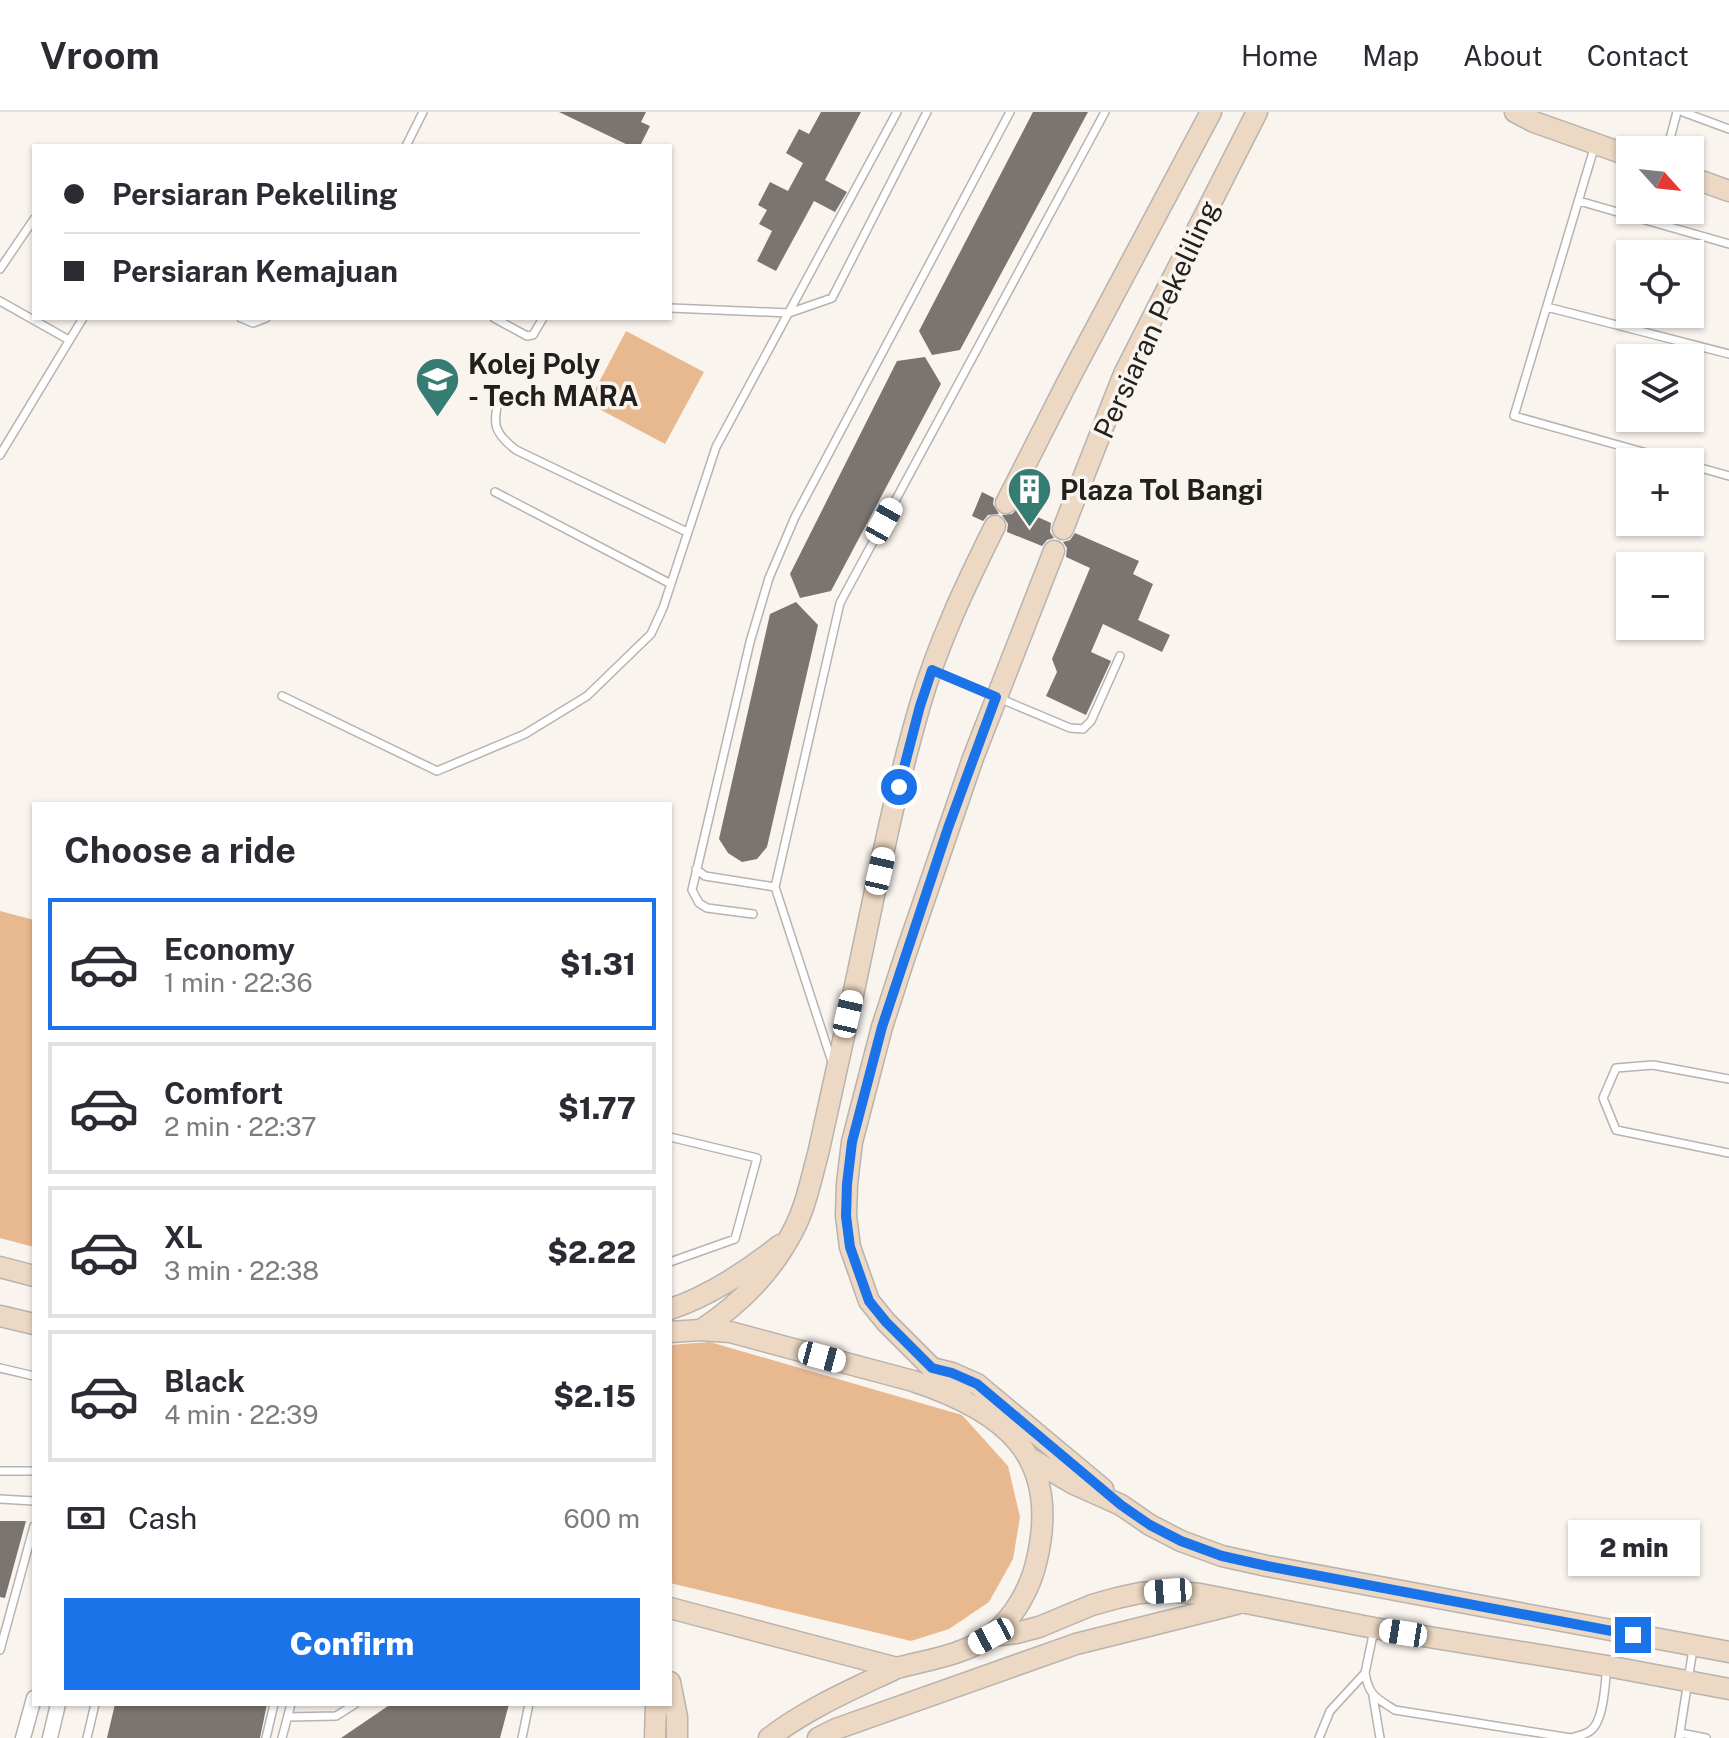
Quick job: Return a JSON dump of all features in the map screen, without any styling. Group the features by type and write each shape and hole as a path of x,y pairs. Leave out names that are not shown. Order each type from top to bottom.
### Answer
{"main road":[{"name":"Persiaran Pekeliling","path":"1006,503 1211,112"},
{"name":"Persiaran Pekeliling","path":"1063,529 1124,374 1257,112"},
{"path":"1515,112 1536,117 1616,151"},
{"path":"1704,182 1729,191"},
{"path":"701,1330 759,1283 796,1226 809,1189 920,706 958,604 995,526"},
{"path":"964,1400 869,1301 850,1247 846,1216 847,1184 852,1142 882,1027 948,828 1054,551"},
{"path":"672,1308 710,1291 768,1255 790,1237"},
{"path":"0,1267 32,1275"},
{"path":"0,1316 32,1324"},
{"path":"672,1332 730,1332 940,1390 964,1400 997,1421 1031,1459 1040,1484 1043,1514 1034,1572 1021,1599 991,1636 968,1648 897,1668 815,1708 769,1738"},
{"path":"932,1368 977,1384 1121,1505 1150,1525 1181,1541 1222,1556 1729,1652"},
{"path":"1031,1459 1074,1484 1121,1505"},
{"path":"991,1636 1039,1627 1092,1605 1140,1593 1168,1591 1200,1594 1374,1628 1729,1689"},
{"path":"818,1738 1076,1644 1243,1602"},
{"path":"672,1609 897,1668"},
{"path":"672,1692 677,1738"},
{"path":"655,1738 656,1706"}],"street":[{"path":"23,1738 32,1705"},
{"path":"50,1738 58,1706"}],"lane":[{"path":"407,144 423,112"},
{"path":"282,696 437,771 525,734 587,696 651,634 663,608 716,447 897,112"},
{"path":"672,308 789,313 832,298 927,112"},
{"path":"753,914 707,908 699,903 692,890 750,642 769,578 795,517 1010,112"},
{"path":"836,1072 775,887 840,603 1105,112"},
{"path":"1672,136 1680,112 1729,129"},
{"path":"1596,144 1514,416 1629,448"},
{"path":"1579,201 1729,244"},
{"path":"0,269 32,222"},
{"path":"0,301 32,319"},
{"path":"1547,307 1729,354"},
{"path":"34,320 69,340"},
{"path":"1,451 82,320"},
{"path":"498,320 527,336 533,335 542,320"},
{"path":"500,392 496,430 516,450 687,532"},
{"path":"1704,469 1729,476"},
{"path":"495,492 671,584"},
{"path":"932,670 1070,728 1083,729 1091,721 1120,656"},
{"path":"696,869 705,876 775,887"},
{"path":"1729,1079 1653,1065 1616,1068 1603,1098 1616,1130 1729,1153"},
{"path":"672,1137 757,1158 735,1239 672,1261"},
{"path":"0,1368 32,1376"},
{"path":"0,1471 32,1471"},
{"path":"0,1499 32,1501"},
{"path":"0,1650 32,1533"},
{"path":"1374,1628 1365,1673 1367,1687 1373,1696 1395,1710 1571,1738 1589,1732 1596,1725 1607,1666"},
{"path":"1694,1646 1680,1736 1706,1738"},
{"path":"1319,1738 1330,1711 1365,1673"},
{"path":"1373,1696 1380,1738"},
{"path":"87,1738 95,1706"},
{"path":"266,1738 274,1706"},
{"path":"282,1738 291,1706"},
{"path":"288,1717 336,1716 352,1706"},
{"path":"522,1738 529,1706"}],"shaded area":[{"path":"626,331 704,372 665,444 588,403"},
{"path":"0,911 32,919 32,1246 0,1238"},
{"path":"710,1342 962,1415 1008,1466 1020,1517 1013,1559 989,1602 949,1629 911,1641 672,1583 672,1345"}],"building":[{"path":"559,112 646,112 641,122 650,126 641,144 626,144"},
{"path":"821,112 861,112 825,180 847,192 835,212 814,201 776,271 757,261 772,231 759,224 767,210 758,205 770,182 788,191 803,163 786,153 799,129 809,134"},
{"path":"1033,112 1088,112 960,350 932,355 919,331"},
{"path":"925,357 941,384 831,591 800,598 790,574 897,361"},
{"path":"982,492 994,498 993,504 999,514 988,515 983,521 972,516"},
{"path":"1018,508 1051,523 1050,532 1054,538 1042,546 1007,532 1008,524 1002,515 1012,514"},
{"path":"1075,533 1139,561 1133,574 1153,584 1138,620 1170,635 1162,652 1103,624 1091,652 1111,661 1086,715 1046,696 1057,672 1052,659 1090,568 1066,557 1067,548 1063,542 1070,540"},
{"path":"796,602 818,625 767,847 757,859 742,862 728,853 719,839 770,614"},
{"path":"0,1521 26,1521 5,1598 0,1597"},
{"path":"115,1706 267,1706 260,1738 107,1738"},
{"path":"388,1706 508,1706 500,1738 341,1738"}],"place":[{"name":"Kolej Poly - Tech MARA","path":"437,418"},
{"name":"Plaza Tol Bangi","path":"1029,528"}],"route":[{"path":"899,787 932,670 996,697 948,828 882,1027 852,1142 846,1216 850,1247 869,1301 886,1322 932,1368 977,1384 1121,1505 1181,1541 1222,1556 1267,1566 1633,1635"}]}
